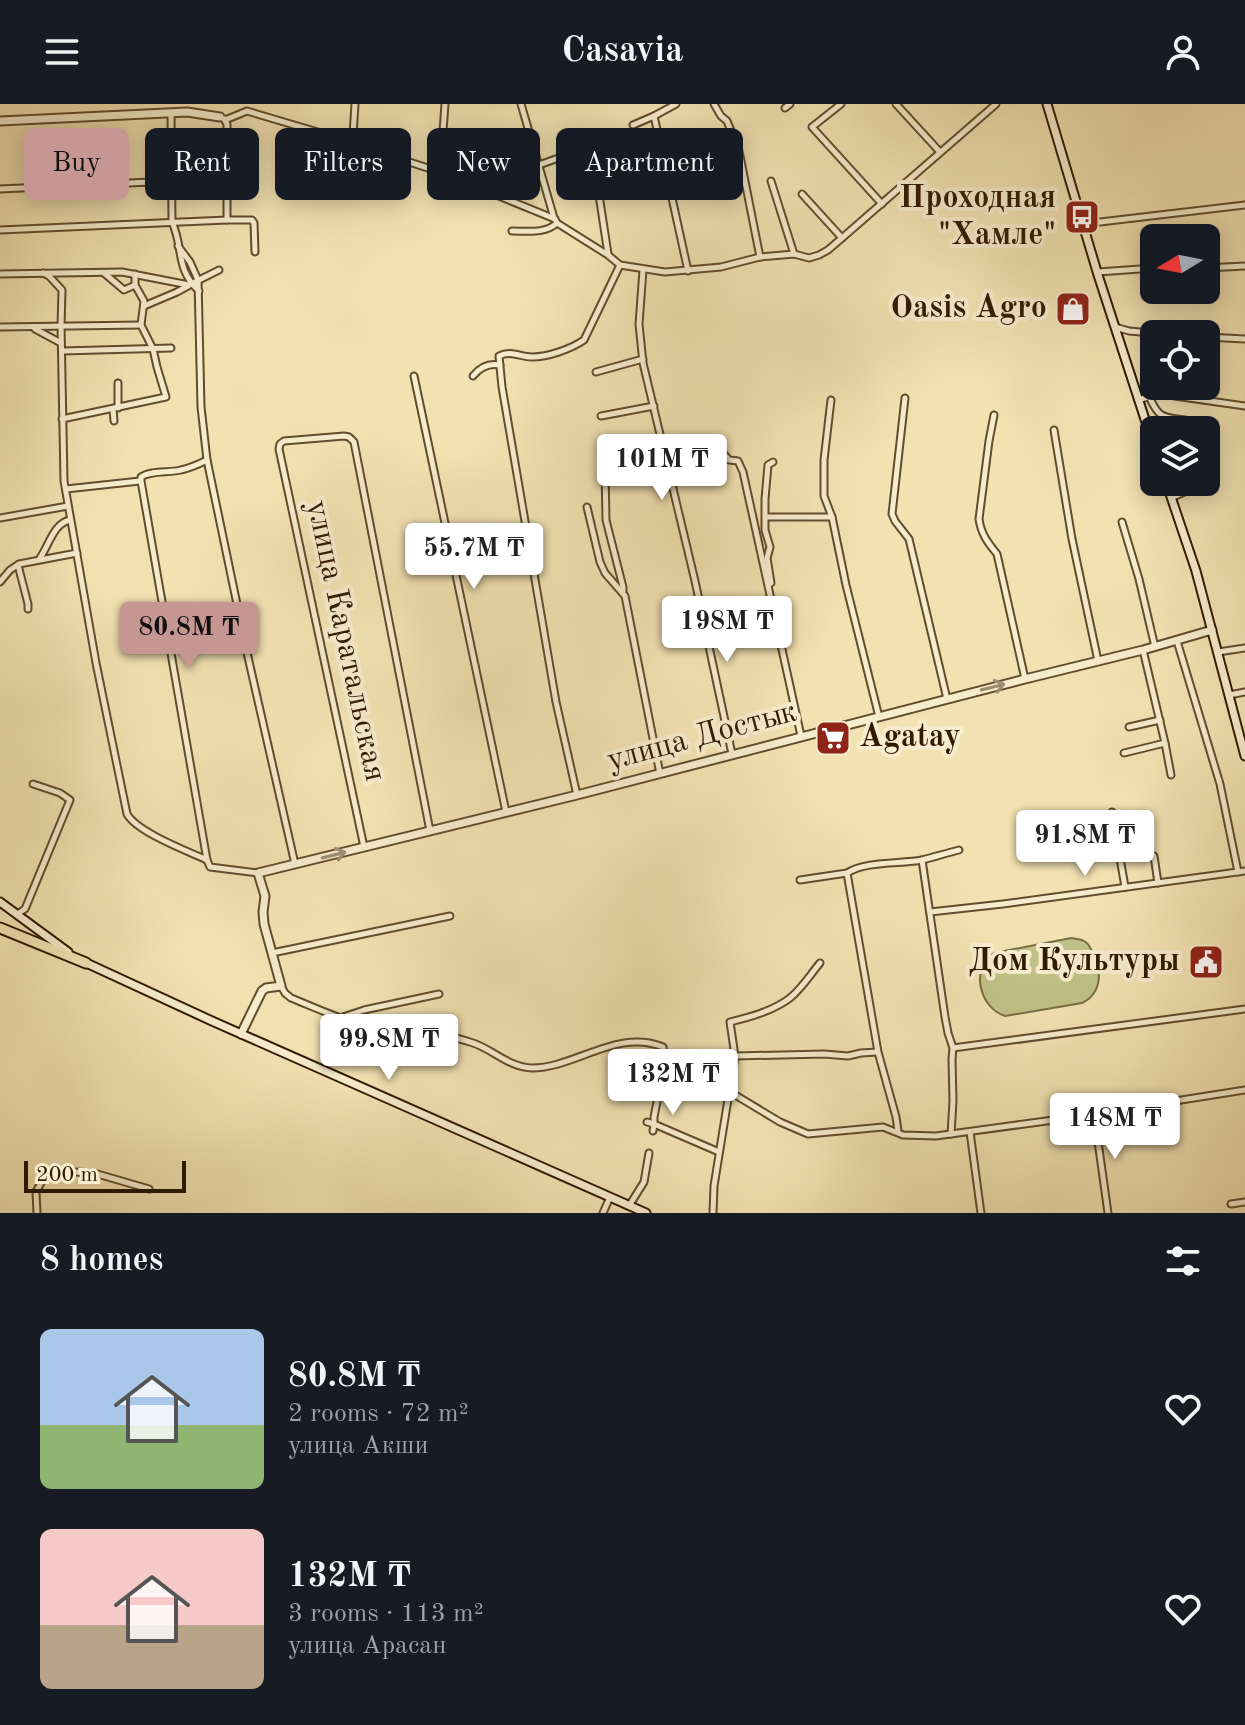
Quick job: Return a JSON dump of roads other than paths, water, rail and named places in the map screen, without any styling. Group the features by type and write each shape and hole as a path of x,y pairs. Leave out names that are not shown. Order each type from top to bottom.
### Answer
{"highway":[{"path":"0,928 86,963"}],"street":[{"path":"0,121 171,112 188,108 222,118 247,111 348,141 353,135 355,104"},
{"path":"443,128 445,104"},
{"path":"521,104 528,128"},
{"path":"633,125 676,104"},
{"path":"714,104 727,121 739,151 760,257"},
{"path":"841,104 812,127 882,204"},
{"path":"896,104 940,152"},
{"path":"1047,104 1143,416"},
{"path":"506,200 556,221 620,265 643,270 688,271 738,264 760,257 794,254 809,258 819,255 842,238 993,105"},
{"path":"171,112 171,128"},
{"path":"654,116 688,271"},
{"path":"222,118 227,124 227,220"},
{"path":"512,231 544,231 551,229 556,221 540,168"},
{"path":"771,181 794,254"},
{"path":"0,189 145,182"},
{"path":"802,194 842,238"},
{"path":"172,200 172,222 178,246 190,262 193,283 199,291 201,407 207,460 295,864"},
{"path":"601,200 608,255"},
{"path":"1083,224 1245,205"},
{"path":"0,230 252,220 255,252"},
{"path":"577,795 556,702 499,356 505,353 535,357 577,346 584,340 620,265"},
{"path":"1220,267 1245,266"},
{"path":"1098,272 1140,268"},
{"path":"144,306 219,270"},
{"path":"643,270 639,324 643,359 732,754"},
{"path":"0,274 104,272 193,283"},
{"path":"104,272 124,290 135,285"},
{"path":"43,273 62,290"},
{"path":"63,273 63,469 96,663 127,817 173,845 207,860"},
{"path":"62,419 166,397 153,349 141,325 144,301 135,285 135,274"},
{"path":"0,327 141,325"},
{"path":"30,327 61,343"},
{"path":"1115,327 1140,332"},
{"path":"1220,338 1245,339"},
{"path":"62,351 171,348"},
{"path":"596,372 643,359"},
{"path":"473,376 486,366 500,365"},
{"path":"414,376 506,812"},
{"path":"114,421 118,383"},
{"path":"905,398 892,514 909,539 947,699"},
{"path":"831,400 824,460 824,496 832,517 879,717"},
{"path":"1150,400 1155,412 1165,416"},
{"path":"1203,400 1245,406"},
{"path":"601,416 654,406"},
{"path":"994,415 979,519 984,538 997,554 1025,679"},
{"path":"1054,430 1072,539 1098,661"},
{"name":"улица Каратальская","path":"364,847 300,551 280,444 284,441 344,436 354,442 430,831"},
{"path":"604,441 606,520 625,596 660,774"},
{"path":"723,453 729,460 738,461 743,472 801,736"},
{"path":"207,460 187,469 146,473 141,477 207,860"},
{"path":"768,585 771,583 767,558 770,547 765,530 765,499 768,465 773,462"},
{"path":"606,467 626,464"},
{"path":"66,489 141,481"},
{"path":"1176,496 1171,498 1196,571 1245,756"},
{"path":"1,519 68,506"},
{"path":"587,507 600,562 605,573 623,592"},
{"path":"766,517 832,517"},
{"path":"39,559 57,527 70,520"},
{"path":"1122,522 1155,647"},
{"path":"0,582 18,565 77,553"},
{"path":"18,565 28,609"},
{"name":"улица Достык","path":"207,860 210,867 258,873 660,774 1212,630"},
{"path":"930,912 1242,871 1220,784 1177,641"},
{"path":"1218,652 1245,648"},
{"path":"1143,650 1171,775"},
{"path":"1229,695 1245,692"},
{"path":"1129,727 1160,720"},
{"path":"1124,753 1165,743"},
{"path":"17,914 25,909 70,800 60,793 33,784"},
{"path":"1112,812 1125,887"},
{"path":"1116,833 1147,824"},
{"path":"800,880 847,873 851,869 922,860 959,850"},
{"path":"1154,856 1158,883"},
{"path":"922,860 948,1033 953,1048 951,1134"},
{"path":"258,873 265,896 264,924 281,986 291,998 370,1028 443,1035 474,1043 519,1067 549,1065 637,1042 656,1044 663,1047 665,1061 652,1126 719,1152"},
{"path":"847,873 878,1052 898,1132"},
{"path":"0,902 86,963 646,1213"},
{"path":"272,953 450,916"},
{"path":"713,1213 719,1152 735,1056 730,1022 767,1010 788,999 820,963"},
{"path":"241,1034 262,991 281,986"},
{"path":"342,1018 364,1010 439,994"},
{"path":"953,1048 1245,1009"},
{"path":"735,1056 848,1056 878,1052"},
{"path":"665,1061 707,1078 803,1133 883,1127 903,1135 951,1134 1245,1090"},
{"path":"1094,1113 1108,1213"},
{"path":"970,1132 981,1213"},
{"path":"629,1206 644,1182 649,1153"},
{"path":"37,1213 36,1192 43,1179 55,1171 94,1173 149,1189"},
{"path":"603,1213 610,1197"},
{"path":"1231,1204 1245,1202"}],"place":[{"name":"Проходная \"Хамле\"","path":"1082,217"},
{"name":"Oasis Agro","path":"1073,309"},
{"name":"Agatay","path":"833,738"},
{"name":"Дом Культуры","path":"1206,962"}]}
